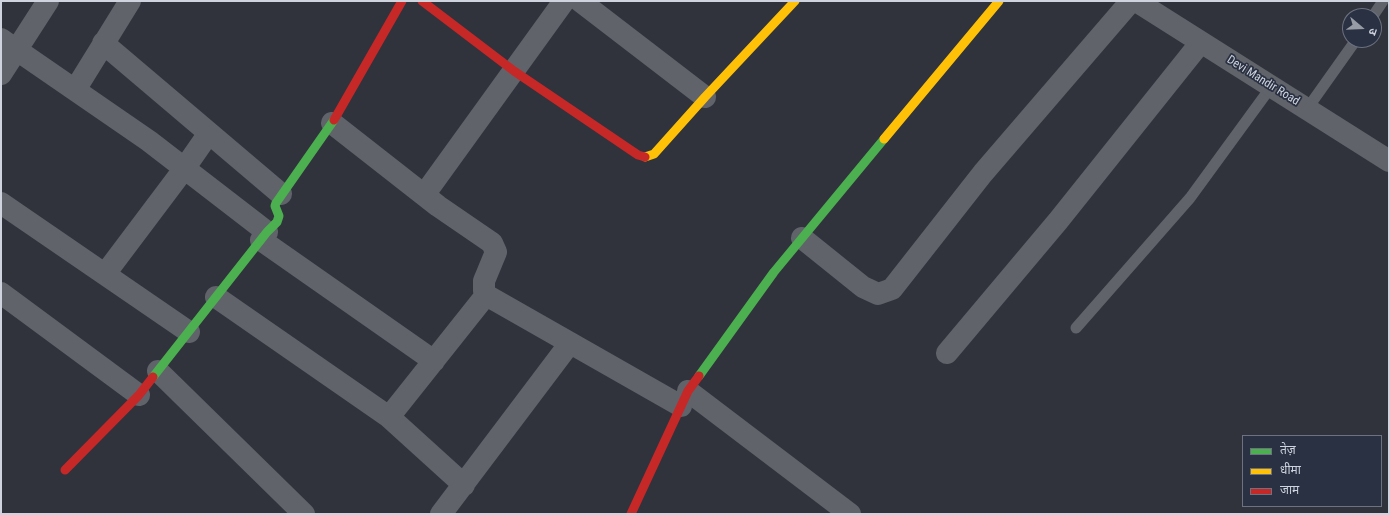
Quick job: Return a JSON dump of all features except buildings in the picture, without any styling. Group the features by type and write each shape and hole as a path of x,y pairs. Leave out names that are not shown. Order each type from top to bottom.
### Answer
{"street":[{"path":"1,74 9,45 48,1"},
{"path":"74,90 130,1"},
{"path":"65,470 139,395 278,220 279,216 275,206 281,194 332,123 402,1"},
{"path":"422,1 514,71 638,155 646,157 654,154 795,1"},
{"path":"424,195 564,1"},
{"path":"580,1 705,97"},
{"path":"631,514 684,398 774,272 999,1"},
{"path":"802,238 863,287 878,294 892,289 983,173 1131,1"},
{"name":"Devi Mandir Road","path":"1136,1 1389,161"},
{"path":"947,353 1058,221 1201,42"},
{"path":"103,43 281,194"},
{"path":"9,45 149,141 264,236 434,361"},
{"path":"332,123 424,195 492,243 496,252 484,281 484,291 486,295 570,343 684,398 850,514"},
{"path":"105,274 184,169 209,133"},
{"path":"1,203 189,332"},
{"path":"1,293 139,395"},
{"path":"389,417 486,295"},
{"path":"216,297 389,417 464,485"},
{"path":"442,514 570,343"},
{"path":"158,371 304,514"}],"lane":[{"path":"1307,109 1350,48"},
{"path":"1076,328 1190,198 1271,87"}],"traffic: fast":[{"path":"153,377 267,232 277,222 279,216 275,206 276,203 334,120"},
{"path":"699,376 774,272 884,139"}],"traffic: slow":[{"path":"645,157 654,154 795,1"},
{"path":"884,139 999,1"}],"traffic: jam":[{"path":"334,120 402,1"},
{"path":"422,1 514,71 638,155 645,157"},
{"path":"631,514 688,391 699,376"},
{"path":"65,470 139,395 153,377"}]}
